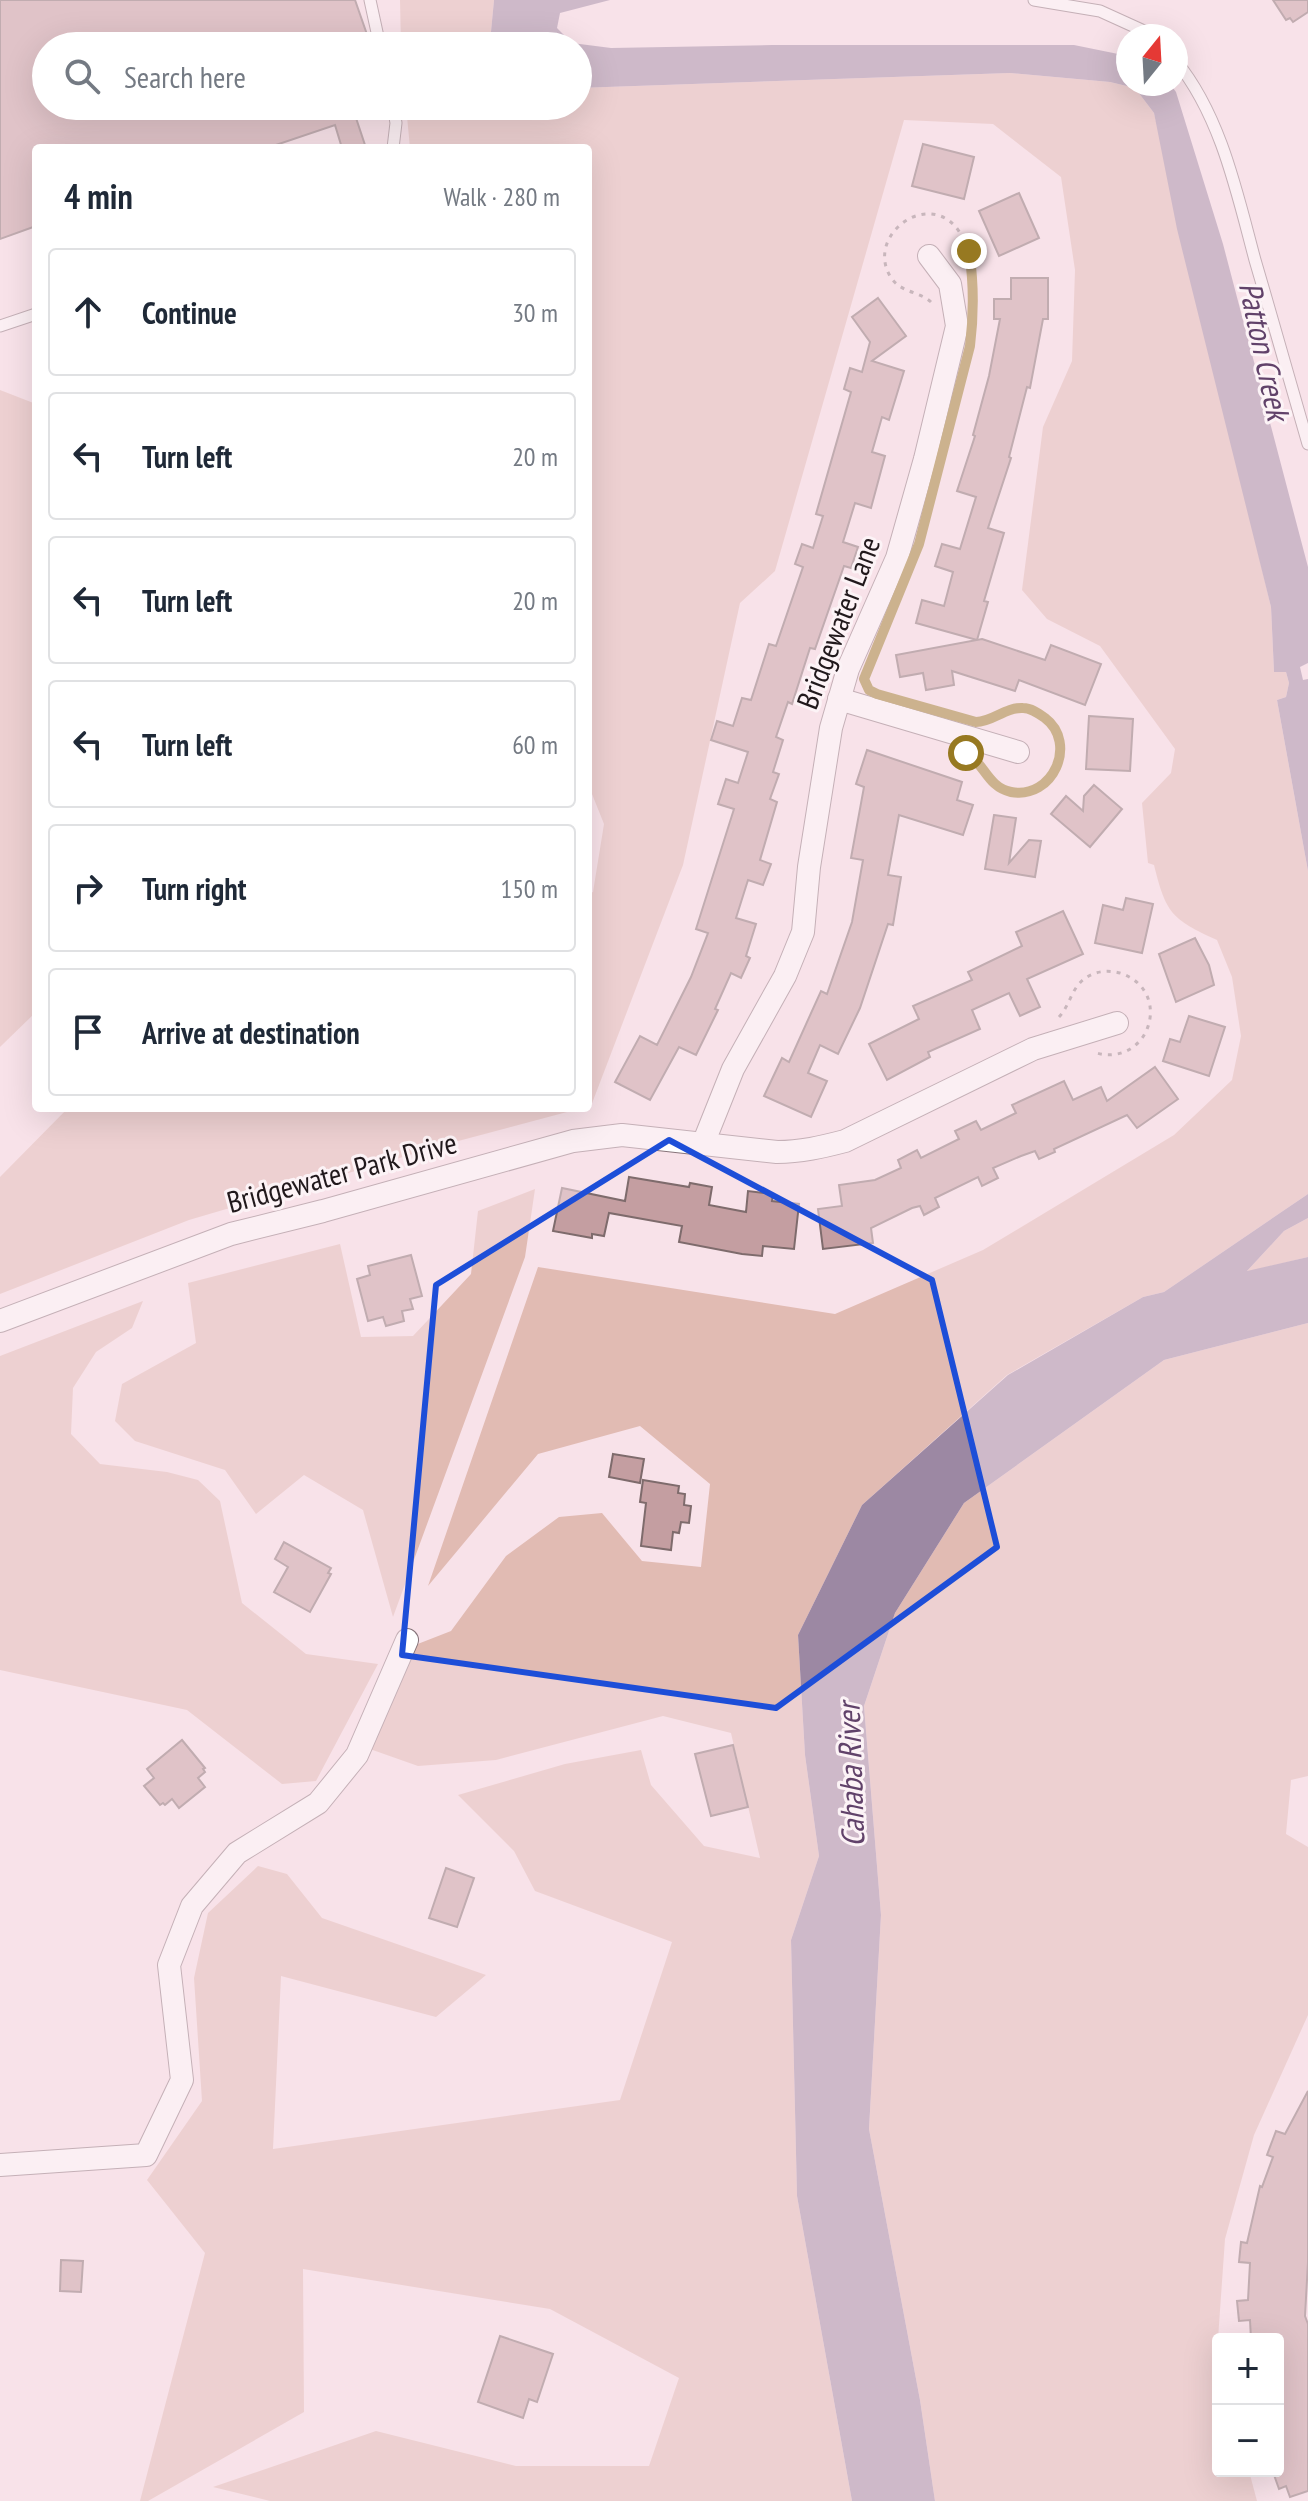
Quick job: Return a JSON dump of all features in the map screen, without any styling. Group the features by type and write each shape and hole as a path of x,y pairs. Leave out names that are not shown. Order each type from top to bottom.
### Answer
{"street":[{"name":"Bridgewater Lane","path":"703,1144 733,1069 779,987 803,932 831,728 848,669 897,558 954,344 955,307 950,284 929,256"},
{"path":"839,699 1018,752"},
{"name":"Bridgewater Park Drive","path":"0,1321 231,1234 573,1141 622,1135 799,1152 845,1141 1033,1049 1117,1023"},
{"path":"0,2165 146,2155 182,2080 169,1965 192,1906 237,1853 318,1803 357,1755 407,1640"}],"lane":[{"path":"370,0 377,32"},
{"path":"1034,0 1100,11 1129,24"},
{"path":"1188,76 1220,141 1308,444"},
{"path":"393,144 395,120"},
{"path":"0,326 32,315"}],"path":[{"path":"935,306 927,298 905,291 891,277 886,264 889,239 897,227 921,214 945,218 956,225 965,238 973,276 973,300"},
{"path":"976,758 988,778 1011,792 1035,789 1047,782 1060,759 1058,733 1037,713 1024,707 1011,709 985,722"}],"highlighted area":[{"path":"669,1140 932,1280 997,1547 776,1708 402,1655 436,1285"}],"shaded area":[{"path":"400,0 494,0 491,32 401,32"},
{"path":"1010,73 1116,83 1116,96 1141,96 1154,113 1271,607 1274,672 1286,672 1289,683 1286,697 1277,700 1308,871 1308,1194 1164,1292 1143,1297 1007,1375 862,1505 798,1635 805,1755 819,1856 791,1940 797,2196 852,2501 270,2501 213,2487 376,2431 516,2466 649,2466 679,2378 550,2309 303,2269 304,2412 148,2501 140,2501 205,2253 147,2180 202,2101 194,1978 208,1913 258,1866 287,1874 322,1918 486,1975 436,2017 281,1976 273,2149 620,2100 672,1942 535,1891 514,1851 458,1795 565,1764 641,1750 651,1785 704,1846 760,1858 731,1733 663,1716 496,1760 418,1766 367,1748 410,1647 451,1631 506,1556 559,1517 602,1513 642,1561 701,1567 710,1484 640,1426 538,1454 428,1586 538,1267 835,1314 983,1250 1174,1135 1232,1080 1241,1036 1232,977 1217,940 1189,926 1173,913 1162,894 1154,865 1148,863 1142,803 1171,773 1175,749 1100,646 1047,619 1022,590 1043,427 1072,361 1075,270 1061,177 993,124 904,120 775,571 740,603 683,865 592,1103 592,892 604,824 592,794 592,144 410,144 407,120 592,120 592,88"},
{"path":"0,390 32,402 32,1016 0,1047"},
{"path":"64,1112 567,1112 189,1220 0,1294 0,1177"},
{"path":"535,1189 525,1257 393,1617 363,1510 304,1475 256,1514 225,1470 135,1441 115,1421 122,1384 196,1343 188,1283 340,1244 361,1337 413,1336 471,1274 478,1211"},
{"path":"1308,1218 1308,1257 1246,1272 1284,1231"},
{"path":"143,1301 132,1328 96,1352 73,1388 71,1434 100,1464 167,1472 198,1480 220,1501 242,1603 306,1654 378,1664 316,1781 282,1784 187,1710 0,1670 0,1356"},
{"path":"1308,1323 1308,1776 1291,1780 1286,1834 1308,1847 1308,2015 1254,2135 1225,2239 1218,2333 1212,2333 1212,2477 1251,2477 1257,2501 935,2501 920,2400 869,2129 881,1915 864,1706 895,1613 964,1503 1164,1360"}],"water":[{"path":"494,0 610,0 560,13 557,28 561,32 491,32"},
{"path":"1074,45 1116,54 1116,83 1010,73 592,88 592,46 611,48"},
{"path":"1141,96 1177,96 1223,244 1308,567 1308,663 1300,667 1303,680 1308,679 1308,871 1277,700 1286,697 1289,683 1286,672 1274,672 1271,607 1177,229 1154,113"},
{"name":"Cahaba River","path":"1308,1194 1308,1218 1284,1231 1247,1271 1308,1257 1308,1323 1164,1360 964,1503 895,1613 864,1706 881,1915 869,2129 920,2400 935,2501 852,2501 797,2196 791,1940 819,1856 805,1755 798,1635 862,1505 1008,1375 1143,1297 1164,1292"}],"building":[{"path":"0,0 355,0 366,32 32,32 32,120 357,120 365,144 341,144 335,125 279,144 32,144 32,227 0,239"},
{"path":"1273,0 1308,0 1308,12 1293,22 1290,18 1286,20"},
{"path":"923,144 974,157 964,199 912,186"},
{"path":"1019,193 1039,238 999,256 979,211"},
{"path":"1011,278 1048,278 1048,319 1043,319 1030,388 1027,387 1011,458 988,528 1004,533 984,601 988,602 977,640 916,623 922,600 944,606 953,572 935,566 942,544 960,549 976,497 957,491 975,436 1000,319 994,319 994,299 1011,299"},
{"path":"878,298 906,336 872,361 904,371 889,420 882,417 872,452 885,456 871,508 855,503 843,542 858,547 851,568 844,566 815,649 810,648 792,704 788,702 776,737 783,740 773,772 779,774 770,799 777,802 760,860 771,864 763,885 748,880 736,918 756,924 746,956 750,958 741,978 731,973 715,1009 718,1010 696,1055 679,1047 650,1100 615,1082 640,1036 657,1045 691,977 708,933 696,929 734,809 718,804 726,779 738,783 748,752 711,740 717,721 733,726 742,698 751,700 769,644 776,646 803,567 795,564 802,544 813,548 823,516 816,514 851,392 844,389 850,368 862,372 870,342 852,317"},
{"path":"982,639 1045,660 1051,645 1101,664 1085,705 1019,680 1015,691 952,671 954,685 926,690 923,673 900,677 896,655"},
{"path":"1089,716 1133,719 1130,771 1086,769"},
{"path":"867,750 962,782 957,800 973,805 963,835 899,815 888,875 901,877 893,925 888,924 860,1008 838,1054 820,1045 808,1073 827,1081 811,1117 764,1096 782,1058 789,1062 821,991 827,994 852,922 863,860 851,858 864,787 856,784"},
{"path":"1094,785 1122,809 1090,847 1051,814 1066,796 1083,811 1084,796"},
{"path":"994,815 1016,818 1009,863 1029,840 1041,841 1035,877 985,869"},
{"path":"1126,898 1153,904 1142,953 1095,943 1103,905 1123,910"},
{"path":"1063,911 1083,954 1027,979 1040,1007 1020,1016 1009,993 972,1010 980,1029 928,1052 930,1057 887,1080 869,1044 919,1019 913,1006 972,980 968,972 1022,946 1016,932"},
{"path":"1195,938 1209,965 1214,985 1176,1002 1159,954"},
{"path":"1189,1016 1225,1027 1209,1076 1163,1061 1170,1039 1180,1042"},
{"path":"1155,1067 1178,1099 1137,1128 1127,1115 1039,1159 1035,1151 993,1168 998,1178 982,1186 978,1177 935,1198 939,1207 924,1215 920,1206 871,1228 873,1243 823,1249 818,1209 842,1206 839,1185 875,1180 901,1168 898,1160 917,1150 921,1158 959,1139 955,1131 976,1121 981,1130 1016,1113 1012,1105 1064,1081 1073,1100 1101,1087 1107,1101"},
{"path":"629,1177 689,1187 690,1183 712,1187 709,1205 746,1212 748,1191 773,1194 772,1201 799,1204 794,1249 763,1246 762,1256 679,1242 682,1226 609,1213 604,1236 592,1234 592,1238 553,1231 562,1188 625,1201"},
{"path":"411,1255 422,1296 410,1299 413,1309 402,1311 404,1321 386,1326 383,1317 368,1321 357,1279 370,1275 368,1266"},
{"path":"613,1454 644,1459 640,1483 609,1477"},
{"path":"643,1480 679,1486 678,1493 685,1494 684,1505 691,1506 689,1523 681,1522 679,1533 673,1532 671,1550 641,1546 646,1503 640,1502"},
{"path":"284,1542 331,1568 328,1573 331,1574 310,1612 274,1592 288,1567 275,1559"},
{"path":"182,1740 205,1768 198,1778 205,1787 179,1808 172,1799 160,1805 144,1786 154,1778 147,1769"},
{"path":"733,1745 748,1807 711,1816 695,1754"},
{"path":"446,1868 474,1878 457,1927 429,1918"},
{"path":"1308,2091 1305,2316 1308,2324 1308,2491 1290,2497 1286,2486 1279,2489 1275,2477 1284,2477 1284,2333 1251,2333 1250,2320 1239,2321 1237,2301 1248,2300 1250,2263 1239,2262 1241,2242 1247,2243 1260,2186 1273,2157 1267,2155 1276,2131 1285,2134"},
{"path":"61,2260 83,2261 81,2292 60,2291"},
{"path":"500,2336 553,2354 537,2402 529,2399 523,2418 478,2402"}],"route":[{"path":"966,753 976,758 988,778 999,787 1011,792 1023,792 1047,782 1056,770 1061,747 1058,733 1050,722 1024,707 1011,709 985,722 976,722 877,694 869,690 864,679 914,561 970,346 974,312 969,251"}],"water label":[{"name":"Patton Creek","path":"1264,351"}]}
